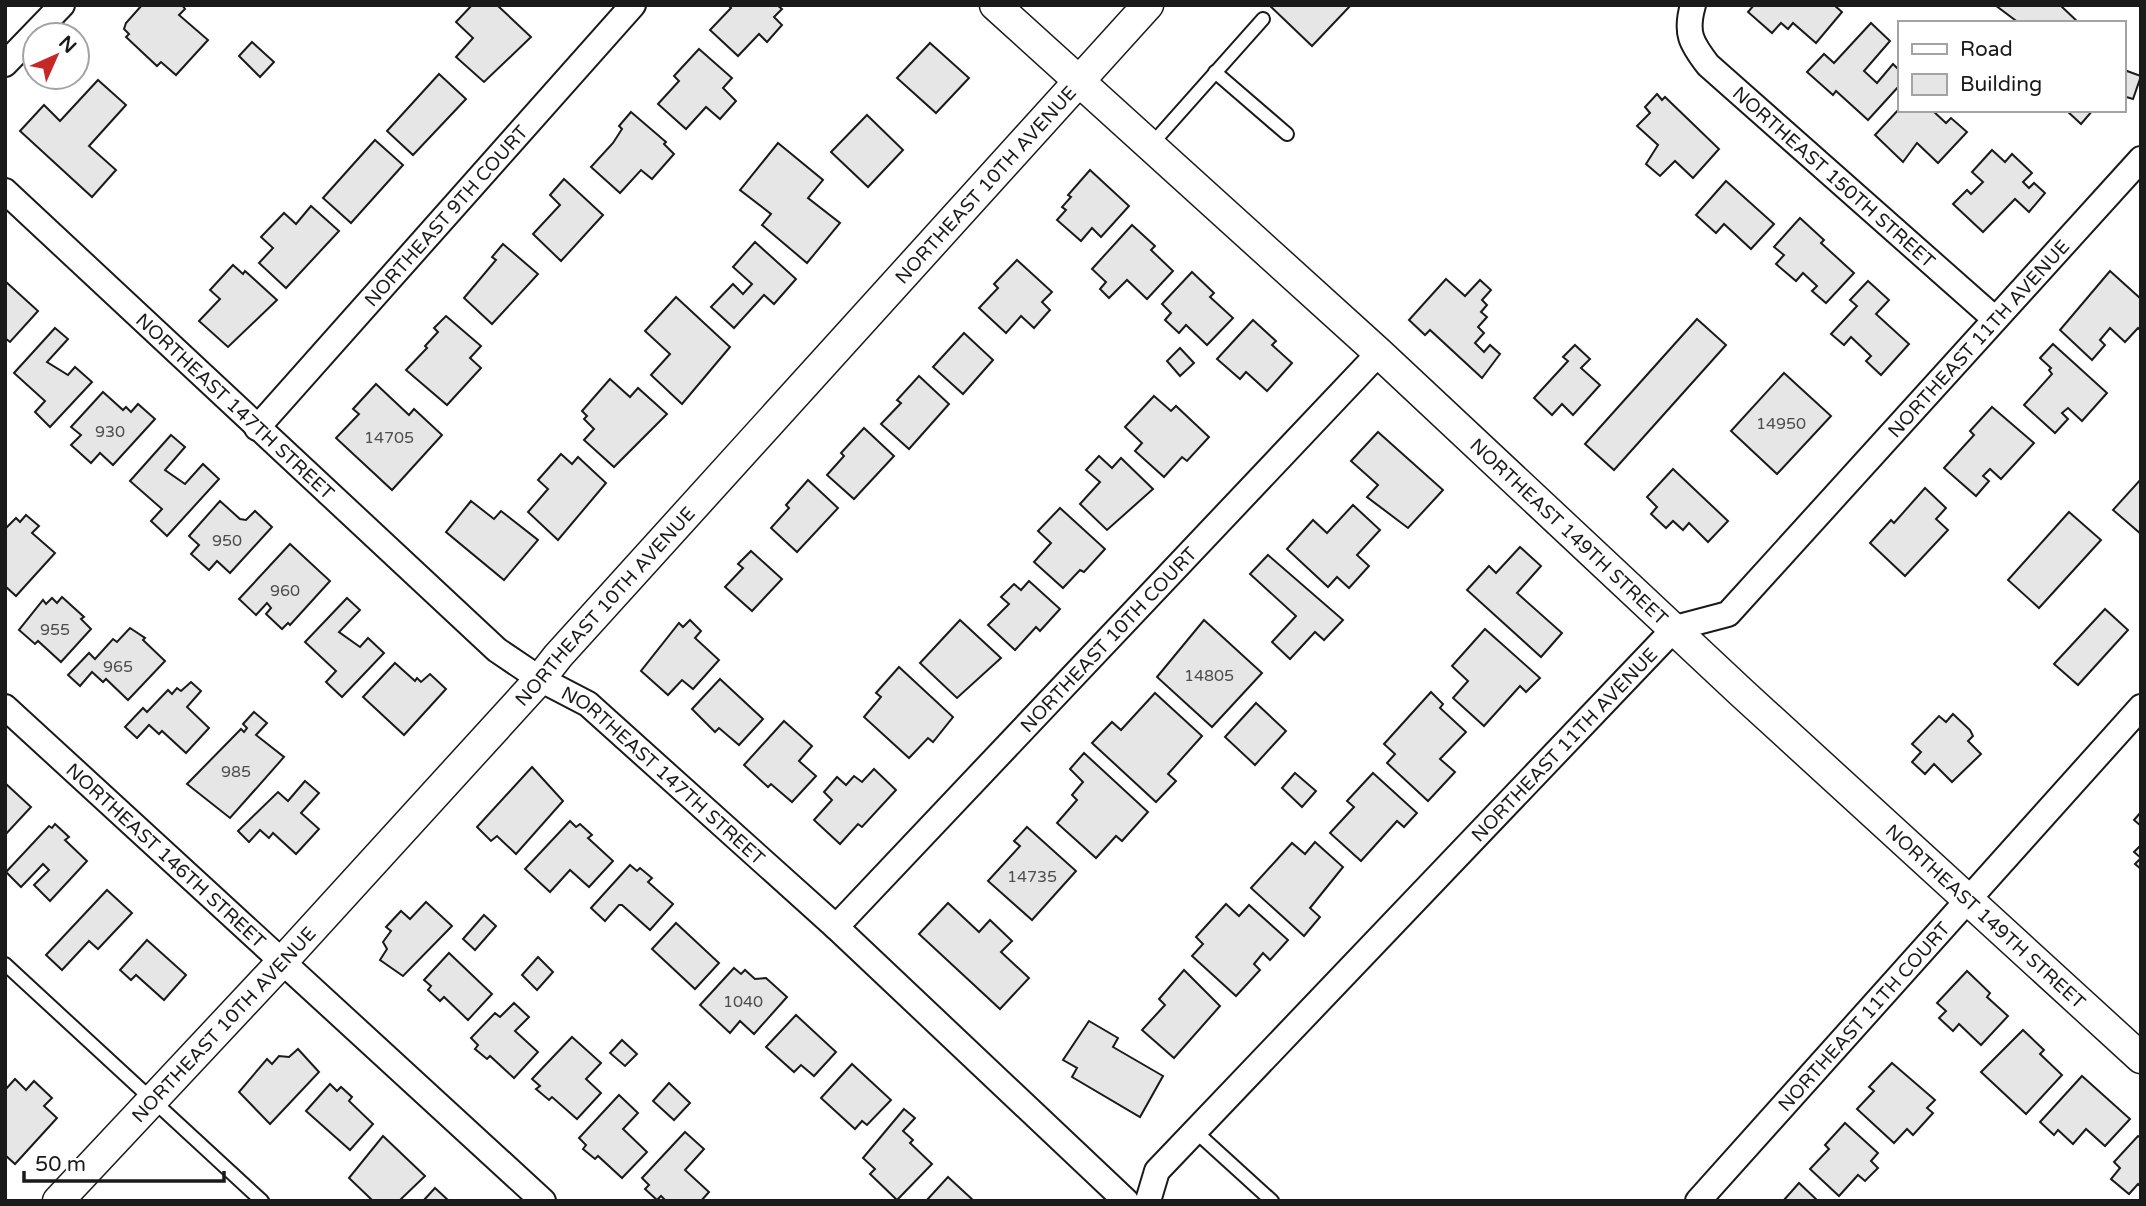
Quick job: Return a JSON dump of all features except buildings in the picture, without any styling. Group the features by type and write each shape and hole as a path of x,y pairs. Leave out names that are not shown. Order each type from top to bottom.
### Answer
{"street":[{"path":"5,64 62,5"},
{"name":"NORTHEAST 9TH COURT","path":"257,428 633,5"},
{"name":"NORTHEAST 149TH STREET","path":"995,5 1379,352 2141,1058"},
{"name":"NORTHEAST 10TH AVENUE","path":"58,1201 281,963 540,679 567,645 1148,5"},
{"name":"NORTHEAST 150TH STREET","path":"1690,16 1696,49 1708,65 1995,319"},
{"name":"NORTHEAST 11TH AVENUE","path":"1148,1201 1157,1171 1675,628 1728,614 2141,159"},
{"name":"NORTHEAST 147TH STREET","path":"5,191 497,650 540,679 588,704 836,927 1126,1201"},
{"name":"NORTHEAST 10TH COURT","path":"836,927 1379,352"},
{"name":"NORTHEAST 146TH STREET","path":"5,707 543,1201"},
{"name":"NORTHEAST 11TH COURT","path":"1698,1201 2141,707"}],"lane":[{"path":"1149,146 1263,19"},
{"path":"1215,72 1287,134"},
{"path":"5,964 262,1201"},
{"path":"1195,1131 1272,1201"}]}
